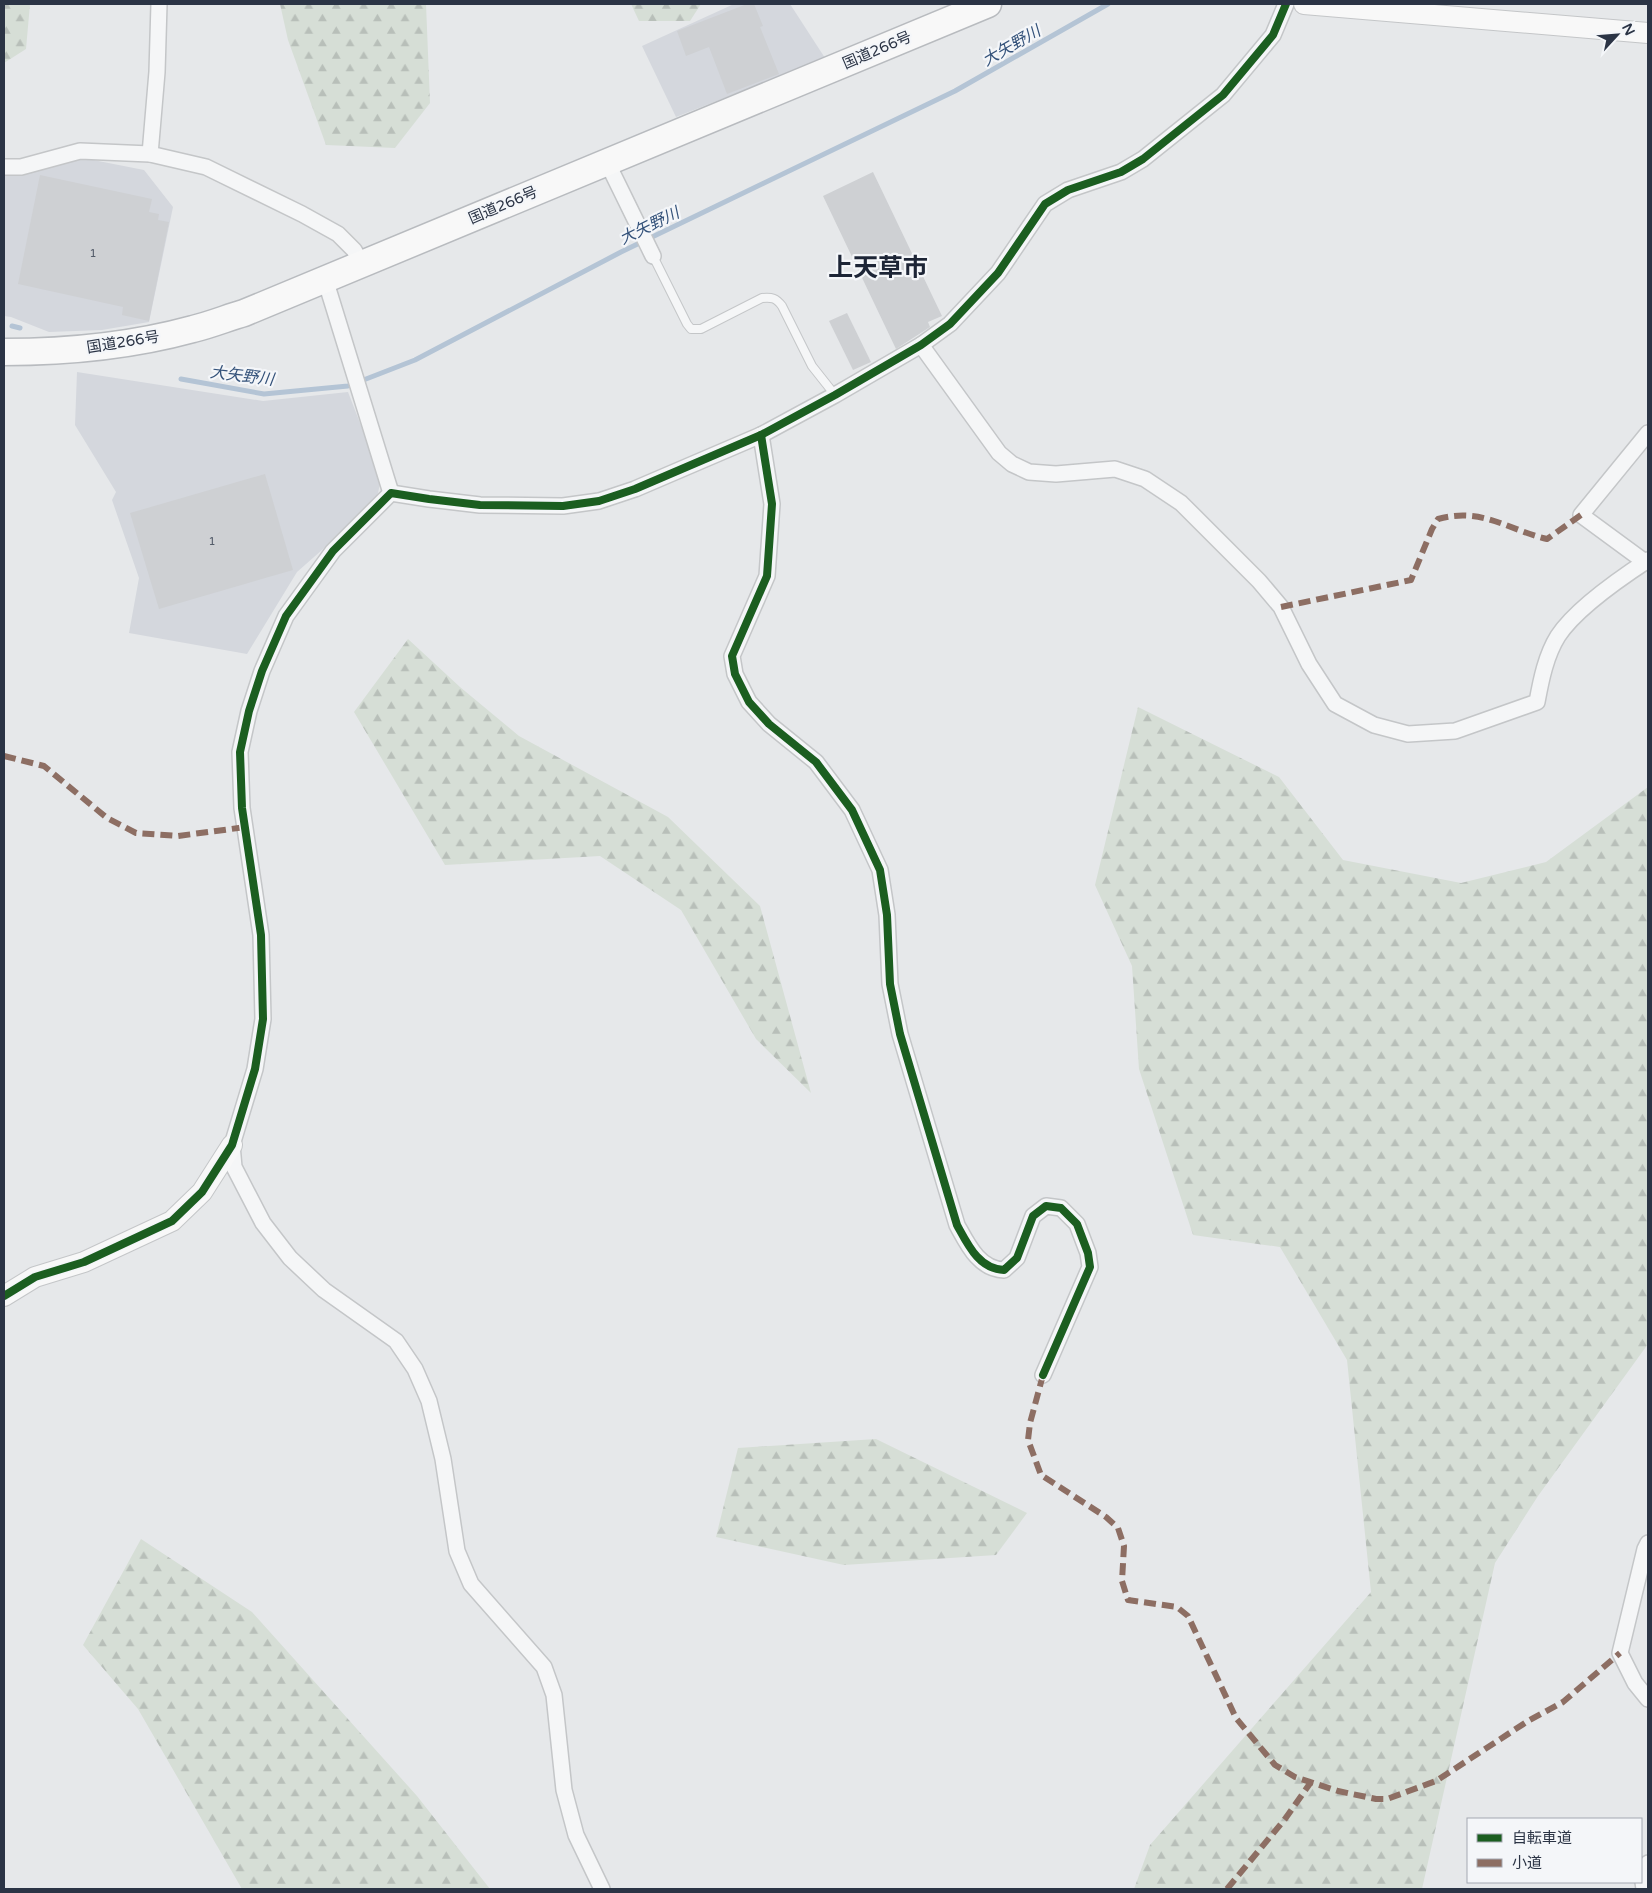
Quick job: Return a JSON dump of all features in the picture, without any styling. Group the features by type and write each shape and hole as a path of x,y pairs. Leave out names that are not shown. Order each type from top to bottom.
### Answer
{"highway":[{"name":"国道266号","path":"4,352 61,350 149,339 193,329 244,313 988,4"}],"street":[{"path":"150,154 157,72 159,4"},
{"path":"391,493 429,500 480,505 563,506 599,501 634,489 761,435 836,395 921,345 950,324 992,280 1045,204 1068,190 1121,172 1144,159 1223,95 1274,35 1286,4"},
{"path":"1304,4 1416,8 1648,33"},
{"path":"4,167 22,167 80,151 150,154 206,166 338,234 354,250 362,264"},
{"path":"607,162 652,256"},
{"path":"325,279 391,493"},
{"path":"921,345 999,453 1012,464 1029,472 1056,474 1116,469 1145,479 1181,503 1259,581 1281,607 1309,664 1335,704 1374,726 1408,734 1455,731 1537,702 1543,672 1558,636 1586,605 1647,561 1581,515 1648,432"},
{"path":"761,435 772,504 767,576 732,656 736,674 749,702 769,724 816,762 852,810 880,870 887,915 890,984 900,1034 957,1225 973,1253 993,1270 1004,1270 1017,1258 1033,1216 1046,1206 1061,1208 1077,1224 1088,1253 1090,1267 1043,1375"},
{"path":"4,1296 35,1277 84,1262 172,1221 202,1192 232,1145 255,1069 263,1019 261,936 242,808 240,752 249,710 262,671 286,616 334,551 391,493"},
{"path":"232,1145 234,1167 263,1223 290,1258 324,1290 396,1341 415,1368 429,1401 443,1459 457,1551 471,1584 544,1667 554,1695 564,1790 576,1835 602,1889"},
{"path":"1648,1543 1644,1570 1620,1653 1635,1683 1648,1699"},
{"path":"1644,1889 1642,1875 1648,1863"}],"lane":[{"path":"652,256 687,324 692,329 701,329 762,298 771,297 777,299 812,366 836,395"}],"shaded area":[{"path":"734,4 790,4 825,58 676,117 642,46"},
{"path":"83,158 144,170 173,207 149,322 102,330 49,332 4,316 4,174 16,175"},
{"path":"77,372 263,401 348,392 381,479 378,493 373,505 297,572 247,654 129,633 139,578 112,500 116,492 75,425"}],"green space":[{"path":"4,4 30,4 26,49 4,63"},
{"path":"280,4 426,4 430,103 395,148 326,145 288,40"},
{"path":"631,4 701,4 690,21 639,21"},
{"path":"408,639 460,687 519,736 668,817 760,906 811,1093 756,1039 681,910 600,856 445,865 354,712"},
{"path":"1138,707 1279,777 1343,860 1461,883 1546,862 1648,787 1648,1344 1538,1496 1495,1563 1422,1889 1134,1889 1150,1845 1371,1592 1347,1360 1280,1247 1193,1235 1139,1069 1132,966 1095,885"},
{"path":"876,1439 1027,1513 996,1555 844,1565 716,1537 738,1448"},
{"path":"141,1539 252,1612 417,1796 490,1889 242,1889 138,1709 83,1645"}],"building":[{"path":"747,4 754,4 763,26 760,27 779,74 727,94 709,47 686,56 677,31"},
{"path":"873,172 942,316 928,322 930,327 896,349 823,196"},
{"path":"40,175 152,199 149,212 159,214 158,220 169,222 149,321 122,315 123,307 18,284"},
{"path":"847,313 871,362 853,370 829,321"},
{"path":"265,474 293,570 159,609 130,513"}],"waterway":[{"name":"大矢野川","path":"181,379 264,394 348,386 415,360 621,252 955,91 1108,4"},
{"name":"大矢野川","path":"12,326 20,328"}],"marked path":[{"path":"1281,607 1411,580 1438,519 1454,516 1481,517 1547,539 1581,515"},
{"path":"4,756 44,766 107,818 136,833 178,836 246,827"},
{"path":"1043,1375 1030,1423 1028,1440 1041,1475 1106,1517 1118,1528 1124,1546 1122,1581 1128,1600 1177,1607 1188,1616 1236,1718 1275,1765 1295,1777 1338,1791 1376,1799 1387,1799 1436,1781 1528,1721 1563,1702 1620,1653"},
{"path":"1227,1889 1285,1819 1311,1782"}],"cycle path":[{"path":"4,1296 35,1277 84,1262 172,1221 202,1192 232,1145 255,1069 263,1019 261,935 242,808 240,752 249,711 262,671 286,616 333,551 391,493 480,505 563,506 599,501 635,489 761,435 835,395 921,345 950,324 998,273 1045,204 1068,190 1121,172 1143,159 1223,95 1273,35 1286,4"},
{"path":"761,435 772,504 767,576 732,656 735,674 749,702 769,724 816,762 852,810 880,870 887,915 890,984 900,1034 957,1225 965,1240 981,1261 995,1269 1004,1270 1017,1258 1033,1216 1046,1206 1061,1208 1077,1224 1088,1253 1090,1267 1043,1375"}],"district":[{"name":"上天草市","path":"878,267"}]}
